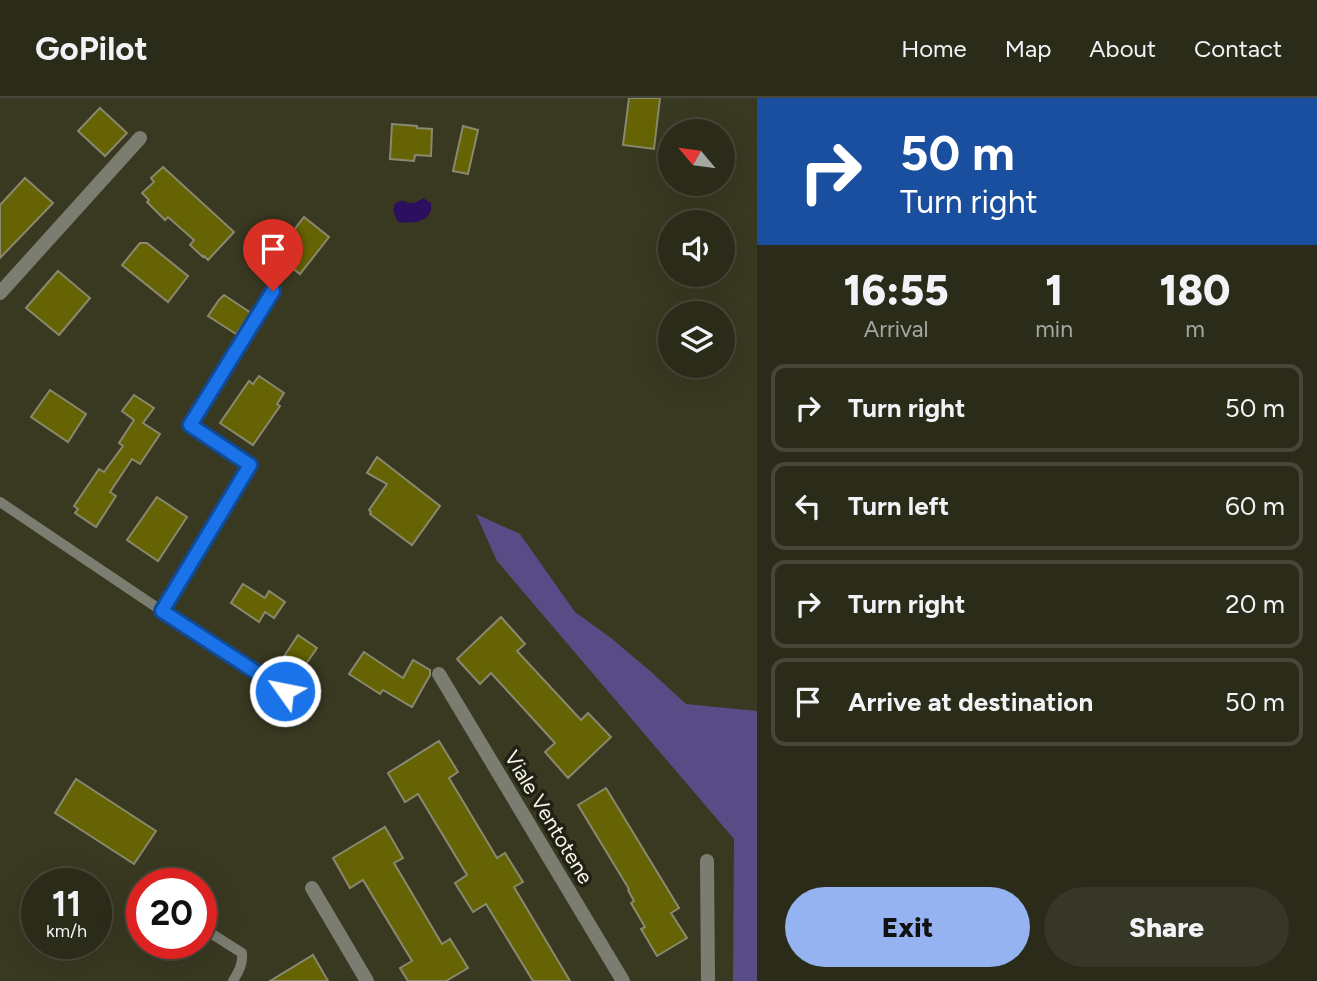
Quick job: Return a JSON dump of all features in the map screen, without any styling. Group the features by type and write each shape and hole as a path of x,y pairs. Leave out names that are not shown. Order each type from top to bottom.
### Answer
{"street":[{"path":"0,293 140,138"},
{"name":"Viale Ventotene","path":"439,674 623,981"},
{"path":"707,861 708,981"},
{"path":"312,888 367,981"}],"lane":[{"path":"162,611 250,465 190,425 273,291"},
{"path":"0,502 285,691"},
{"path":"217,937 242,953 241,968 233,981"}],"shaded area":[{"path":"423,198 431,203 426,218 410,223 398,222 394,210 397,203 413,203"},
{"path":"476,514 520,534 575,612 611,638 686,704 757,711 757,981 733,981 734,839 497,561"}],"building":[{"path":"629,98 660,98 654,149 623,145"},
{"path":"100,108 127,133 105,156 78,131"},
{"path":"392,124 432,129 431,156 415,155 414,161 390,159"},
{"path":"463,126 478,130 468,174 453,171"},
{"path":"163,167 234,232 208,260 190,245 194,240 168,217 165,220 142,193 154,182 151,178"},
{"path":"25,178 53,203 0,258 0,205"},
{"path":"304,217 329,237 300,274 275,255"},
{"path":"140,243 147,243 188,276 168,302 122,265"},
{"path":"58,271 90,298 59,335 26,308"},
{"path":"224,295 251,313 236,334 208,316"},
{"path":"259,376 284,393 277,404 280,406 253,445 220,423 249,381 253,384"},
{"path":"50,390 86,414 68,442 31,417"},
{"path":"134,395 154,408 143,423 160,434 140,464 132,459 110,492 116,496 96,527 75,513 78,509 74,506 99,469 104,472 123,446 119,443 134,420 122,411"},
{"path":"377,457 440,506 412,545 370,514 369,510 387,484 367,473"},
{"path":"157,497 187,517 158,561 127,540"},
{"path":"243,584 265,598 269,591 285,602 274,618 265,612 259,622 231,603"},
{"path":"501,617 525,644 517,651 581,720 588,713 611,737 568,778 545,752 555,743 491,673 480,684 457,659"},
{"path":"298,635 317,648 301,671 283,658"},
{"path":"364,652 403,678 413,660 430,670 430,675 412,707 383,690 380,694 349,674"},
{"path":"439,741 458,772 449,778 497,858 505,853 523,882 514,887 570,981 533,981 486,904 473,912 455,883 467,875 418,794 405,802 388,773"},
{"path":"76,779 156,831 134,864 55,813"},
{"path":"606,788 679,908 671,913 687,938 657,956 641,929 645,927 631,903 634,901 629,889 578,805"},
{"path":"385,827 403,858 394,863 442,944 450,939 468,968 446,981 408,981 400,968 412,961 363,880 350,888 333,858"},
{"path":"313,955 328,981 270,981"}],"route":[{"path":"273,291 190,425 250,465 162,611 285,691"}]}
